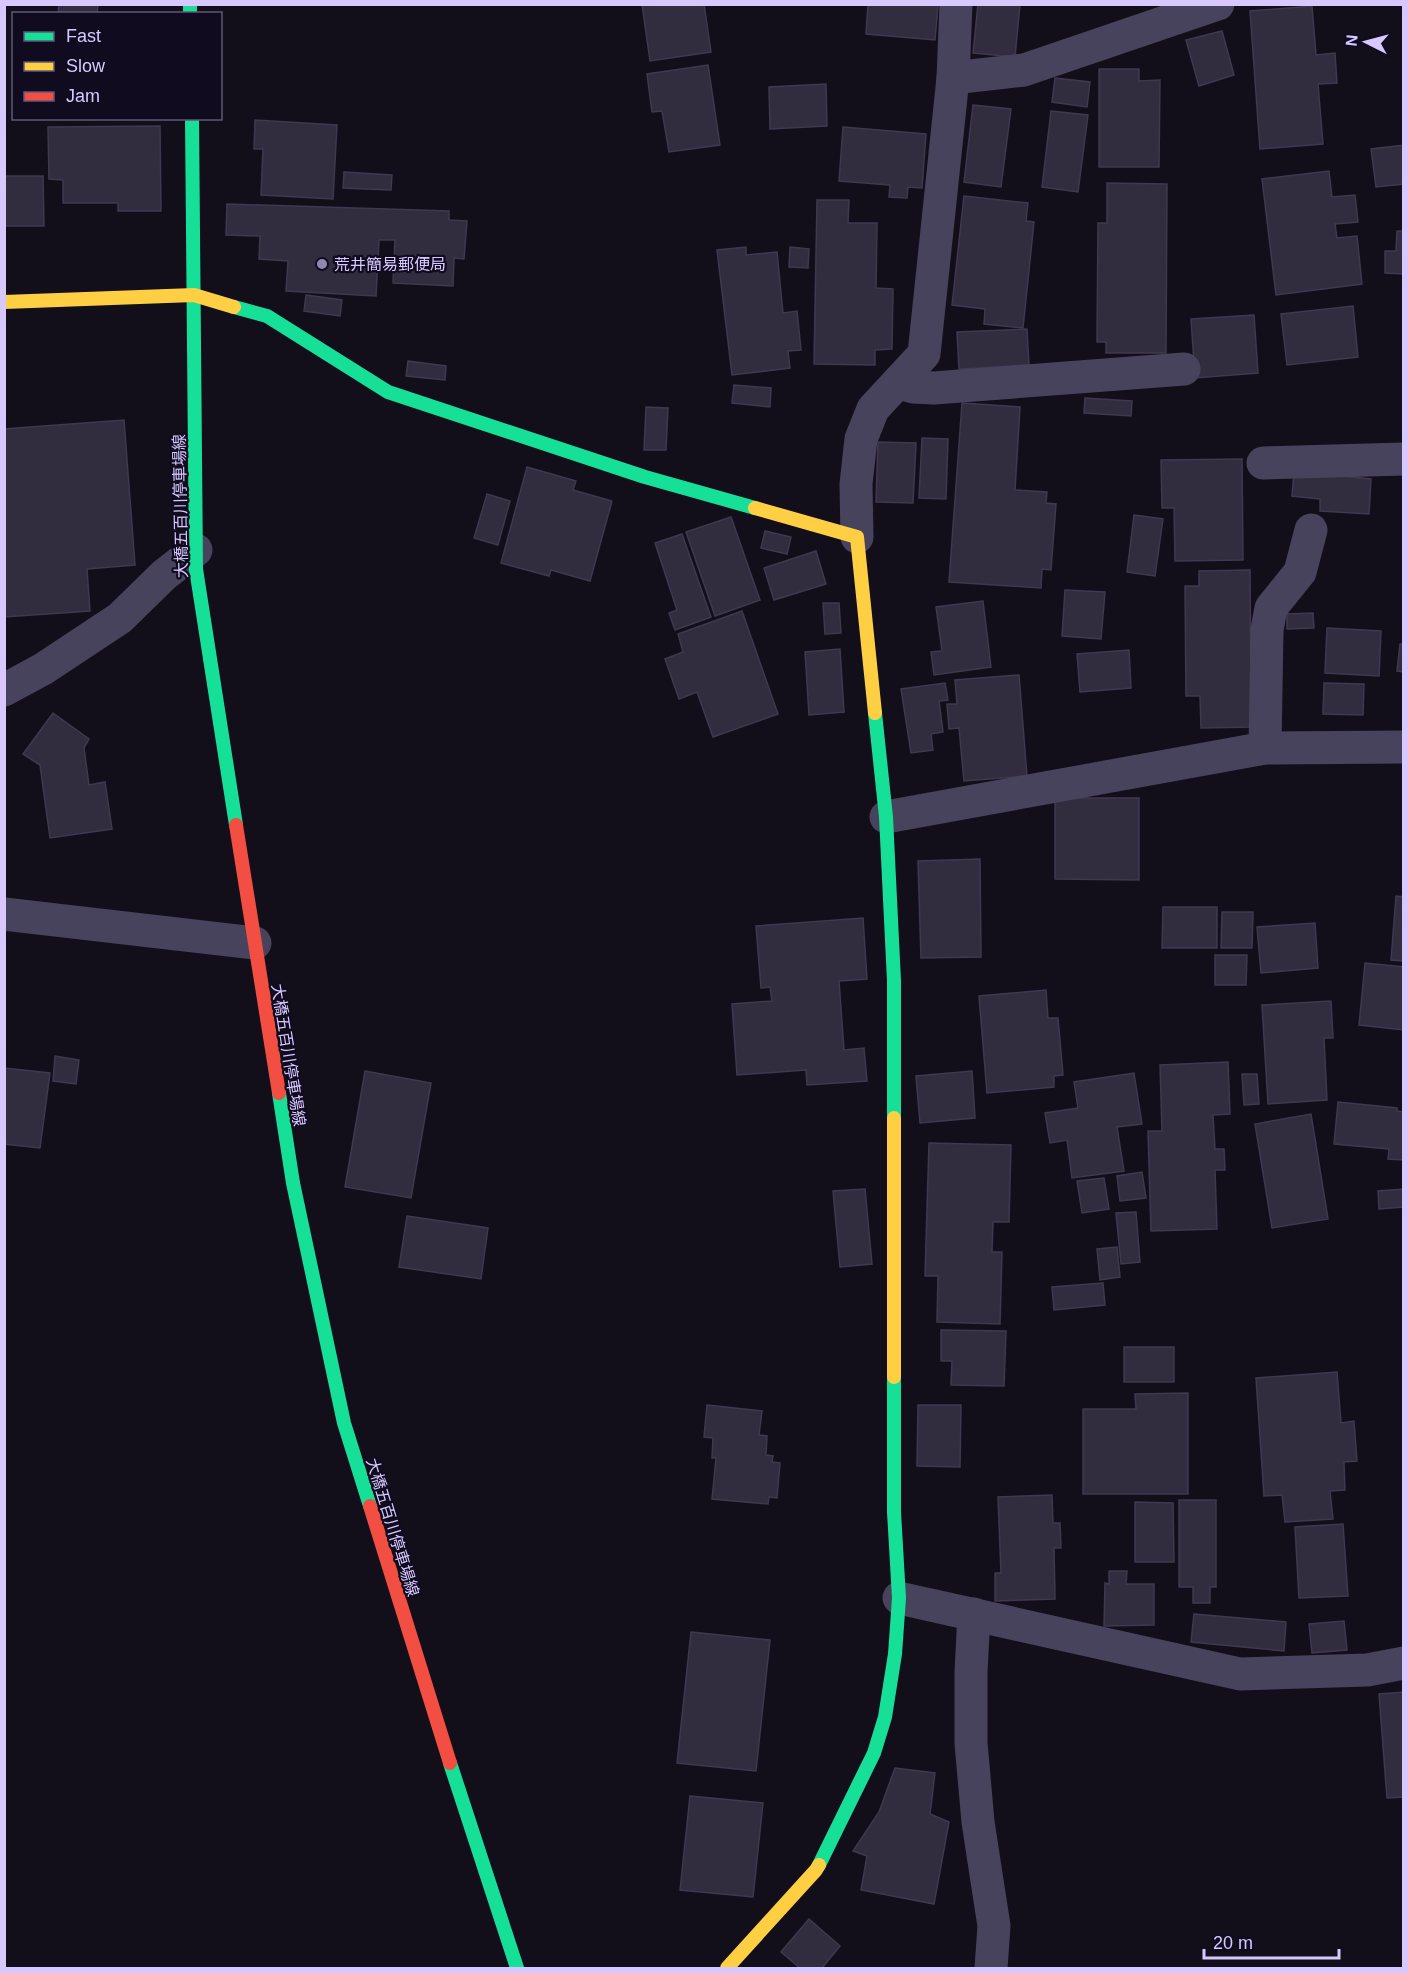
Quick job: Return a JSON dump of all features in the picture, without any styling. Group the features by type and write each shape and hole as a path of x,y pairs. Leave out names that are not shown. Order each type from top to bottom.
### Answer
{"street":[{"path":"727,1968 816,1870 874,1753 885,1717 895,1654 899,1598 894,1512 894,981 886,818 857,537 856,484 861,439 873,409 924,354 953,78 956,4"},
{"path":"953,78 1024,70 1218,4"},
{"name":"大橋五百川停車場線","path":"192,120 196,569 293,1183 344,1423 424,1684 517,1968"},
{"path":"4,302 194,296 267,316 388,392 645,477 857,537"},
{"path":"899,383 914,387 934,388 1184,369"},
{"path":"1263,463 1404,459"},
{"path":"1265,748 1267,630 1271,608 1300,572 1311,530"},
{"path":"4,690 43,669 120,618 164,574 196,550"},
{"path":"886,818 1265,748 1404,747"},
{"path":"4,915 255,944"},
{"path":"899,1598 1240,1674 1367,1670 1404,1664"},
{"path":"974,1614 971,1743 978,1822 994,1926 991,1968"}],"building":[{"path":"59,4 98,4 97,12 58,12"},
{"path":"642,4 704,4 711,52 650,61"},
{"path":"868,4 938,5 935,40 866,34"},
{"path":"978,4 1020,4 1015,57 973,53"},
{"path":"1312,6 1316,55 1335,53 1337,83 1318,84 1323,144 1260,149 1250,11"},
{"path":"1222,31 1234,75 1199,86 1186,40"},
{"path":"708,65 720,145 669,152 662,111 652,112 647,74"},
{"path":"1099,69 1139,69 1139,81 1160,80 1159,167 1099,167"},
{"path":"1055,78 1090,82 1087,107 1052,102"},
{"path":"826,84 827,126 770,129 769,87"},
{"path":"973,105 1011,109 1001,187 964,182"},
{"path":"1051,111 1088,115 1078,192 1042,187"},
{"path":"255,120 337,125 333,199 261,195 263,149 254,149"},
{"path":"160,126 161,211 118,211 118,203 63,203 63,180 49,179 48,127"},
{"path":"843,127 926,134 922,188 908,187 907,198 889,197 890,185 839,181"},
{"path":"1404,145 1404,184 1376,187 1371,149"},
{"path":"1329,171 1332,197 1355,195 1358,222 1335,224 1337,238 1357,236 1362,284 1276,295 1262,179"},
{"path":"344,172 392,175 391,190 343,188"},
{"path":"4,176 43,176 44,226 4,226"},
{"path":"1107,183 1167,184 1166,353 1106,353 1106,342 1097,342 1098,223 1107,223"},
{"path":"964,196 1028,203 1026,221 1034,222 1023,328 984,324 985,309 952,305"},
{"path":"817,200 849,200 848,223 877,223 876,288 893,289 892,349 875,350 875,365 814,364"},
{"path":"227,204 449,211 449,220 467,221 464,259 454,258 453,286 393,283 395,240 379,240 376,296 286,291 288,261 259,259 260,236 226,235"},
{"path":"1397,231 1404,231 1404,274 1385,273 1385,251 1396,251"},
{"path":"746,247 746,255 777,252 783,313 797,311 801,350 788,351 790,368 732,375 717,250"},
{"path":"790,247 809,249 808,268 789,267"},
{"path":"306,295 342,300 340,316 304,311"},
{"path":"1353,306 1358,357 1287,365 1281,314"},
{"path":"1254,315 1258,373 1195,378 1191,319"},
{"path":"1027,329 1029,365 959,369 957,332"},
{"path":"408,361 446,366 445,380 406,376"},
{"path":"734,385 771,388 770,407 732,403"},
{"path":"1085,398 1132,401 1131,416 1084,413"},
{"path":"962,403 1020,407 1015,490 1047,492 1046,503 1056,504 1051,570 1042,569 1041,588 949,582"},
{"path":"646,407 668,408 666,450 644,450"},
{"path":"124,420 135,565 87,569 90,611 4,617 4,429"},
{"path":"922,438 948,439 946,499 919,498"},
{"path":"878,442 916,443 913,503 876,502"},
{"path":"1242,459 1243,560 1175,561 1174,508 1162,508 1161,460"},
{"path":"527,467 576,481 573,490 612,501 590,581 551,570 549,576 501,563"},
{"path":"1294,471 1371,479 1369,514 1320,511 1320,499 1292,496"},
{"path":"487,494 510,501 498,545 474,538"},
{"path":"1134,515 1163,519 1155,576 1127,572"},
{"path":"731,517 760,600 715,616 686,532"},
{"path":"765,531 791,537 787,554 761,548"},
{"path":"682,534 711,617 675,630 669,613 677,610 655,543"},
{"path":"816,551 826,584 774,600 764,568"},
{"path":"1250,570 1251,727 1201,728 1200,696 1186,696 1185,586 1199,586 1199,571"},
{"path":"1065,590 1105,592 1101,639 1062,636"},
{"path":"983,601 991,667 934,675 931,652 942,651 936,607"},
{"path":"823,603 839,603 841,633 825,634"},
{"path":"742,611 778,714 713,737 697,692 679,699 665,659 683,652 678,634"},
{"path":"1313,613 1314,628 1287,629 1287,614"},
{"path":"1327,628 1381,631 1379,676 1325,673"},
{"path":"1400,644 1404,644 1404,672 1397,671"},
{"path":"840,649 844,712 809,715 805,652"},
{"path":"1129,650 1131,688 1080,692 1077,654"},
{"path":"1019,675 1027,776 964,781 959,728 949,729 947,704 957,704 955,680"},
{"path":"945,683 948,700 939,701 943,732 931,734 933,750 911,753 901,689"},
{"path":"1324,683 1364,684 1363,715 1323,714"},
{"path":"53,713 89,739 84,748 89,785 105,782 112,829 50,838 40,765 23,754"},
{"path":"1055,798 1139,798 1139,880 1055,879"},
{"path":"980,859 981,957 921,958 918,861"},
{"path":"1396,896 1404,897 1404,961 1391,960"},
{"path":"1163,907 1217,907 1217,948 1162,948"},
{"path":"1222,912 1253,912 1252,948 1221,948"},
{"path":"863,918 867,979 839,981 844,1050 864,1048 867,1081 807,1085 806,1070 737,1075 732,1004 772,1001 770,987 761,988 756,926"},
{"path":"1315,923 1318,968 1261,973 1257,927"},
{"path":"1215,955 1247,955 1246,985 1215,985"},
{"path":"1365,963 1404,967 1404,1030 1359,1025"},
{"path":"1046,990 1048,1018 1058,1018 1063,1075 1054,1076 1054,1087 987,1093 979,996"},
{"path":"1331,1001 1333,1038 1324,1038 1327,1100 1268,1104 1262,1005"},
{"path":"55,1056 79,1060 76,1084 53,1081"},
{"path":"1228,1062 1230,1114 1213,1115 1215,1149 1224,1149 1225,1170 1215,1170 1217,1229 1151,1231 1148,1131 1162,1131 1160,1065"},
{"path":"4,1068 50,1073 40,1148 4,1144"},
{"path":"365,1071 431,1083 411,1198 345,1187"},
{"path":"972,1071 975,1118 920,1123 916,1076"},
{"path":"1134,1073 1142,1124 1117,1127 1124,1171 1072,1178 1067,1140 1050,1143 1045,1113 1078,1108 1074,1082"},
{"path":"1242,1074 1257,1074 1259,1104 1244,1105"},
{"path":"1338,1102 1397,1108 1397,1111 1404,1112 1404,1160 1388,1159 1389,1149 1334,1144"},
{"path":"1311,1114 1328,1219 1272,1228 1255,1124"},
{"path":"929,1143 1011,1145 1009,1222 993,1222 992,1252 1002,1252 1000,1324 937,1322 938,1276 925,1276"},
{"path":"1142,1172 1146,1198 1120,1201 1117,1176"},
{"path":"1104,1178 1109,1209 1082,1213 1077,1181"},
{"path":"865,1189 872,1264 840,1267 833,1191"},
{"path":"1404,1189 1404,1207 1379,1209 1378,1191"},
{"path":"1136,1212 1140,1262 1121,1264 1116,1213"},
{"path":"407,1216 488,1228 481,1279 399,1267"},
{"path":"1117,1247 1120,1277 1100,1280 1097,1249"},
{"path":"1103,1283 1105,1305 1054,1310 1052,1287"},
{"path":"941,1330 1006,1331 1004,1386 951,1385 952,1361 941,1361"},
{"path":"1124,1347 1174,1347 1174,1382 1124,1382"},
{"path":"1337,1372 1341,1423 1354,1421 1357,1461 1344,1462 1345,1490 1330,1491 1333,1519 1285,1522 1282,1495 1264,1496 1256,1378"},
{"path":"1188,1393 1188,1494 1083,1494 1083,1409 1136,1409 1135,1394"},
{"path":"707,1405 762,1411 759,1435 767,1436 766,1455 773,1456 772,1462 780,1463 777,1498 769,1497 768,1504 712,1499 716,1458 712,1458 713,1438 704,1437"},
{"path":"918,1405 961,1405 960,1467 917,1466"},
{"path":"1052,1495 1053,1523 1060,1523 1061,1548 1054,1548 1055,1599 995,1601 995,1573 1001,1573 998,1497"},
{"path":"1179,1500 1216,1500 1216,1587 1210,1587 1210,1603 1193,1603 1193,1587 1179,1587"},
{"path":"1135,1502 1173,1503 1174,1562 1135,1562"},
{"path":"1343,1524 1348,1596 1299,1598 1295,1527"},
{"path":"1109,1571 1127,1571 1126,1584 1154,1584 1154,1625 1104,1626 1105,1583 1109,1584"},
{"path":"1194,1614 1286,1622 1284,1651 1191,1642"},
{"path":"1344,1621 1347,1650 1312,1653 1309,1624"},
{"path":"691,1632 770,1640 756,1771 677,1763"},
{"path":"1404,1692 1404,1797 1387,1798 1379,1694"},
{"path":"895,1768 935,1773 930,1814 949,1822 934,1904 861,1890 867,1856 853,1851 879,1812"},
{"path":"690,1796 763,1803 753,1897 680,1890"},
{"path":"809,1919 840,1946 822,1968 800,1968 781,1952"}],"traffic: fast":[{"path":"190,4 190,12"},
{"path":"192,120 196,569 236,825"},
{"path":"234,307 267,316 388,392 645,477 755,508"},
{"path":"875,713 886,817 894,981 894,1118"},
{"path":"279,1093 293,1183 344,1423 370,1506"},
{"path":"819,1865 874,1753 885,1717 895,1654 899,1598 894,1512 894,1377"},
{"path":"450,1763 517,1968"}],"traffic: slow":[{"path":"4,302 194,295 234,307"},
{"path":"755,508 857,537 875,713"},
{"path":"894,1118 894,1377"},
{"path":"727,1968 819,1865"}],"traffic: jam":[{"path":"236,825 279,1093"},
{"path":"370,1506 450,1763"}],"place":[{"name":"荒井簡易郵便局","path":"322,264"}]}
